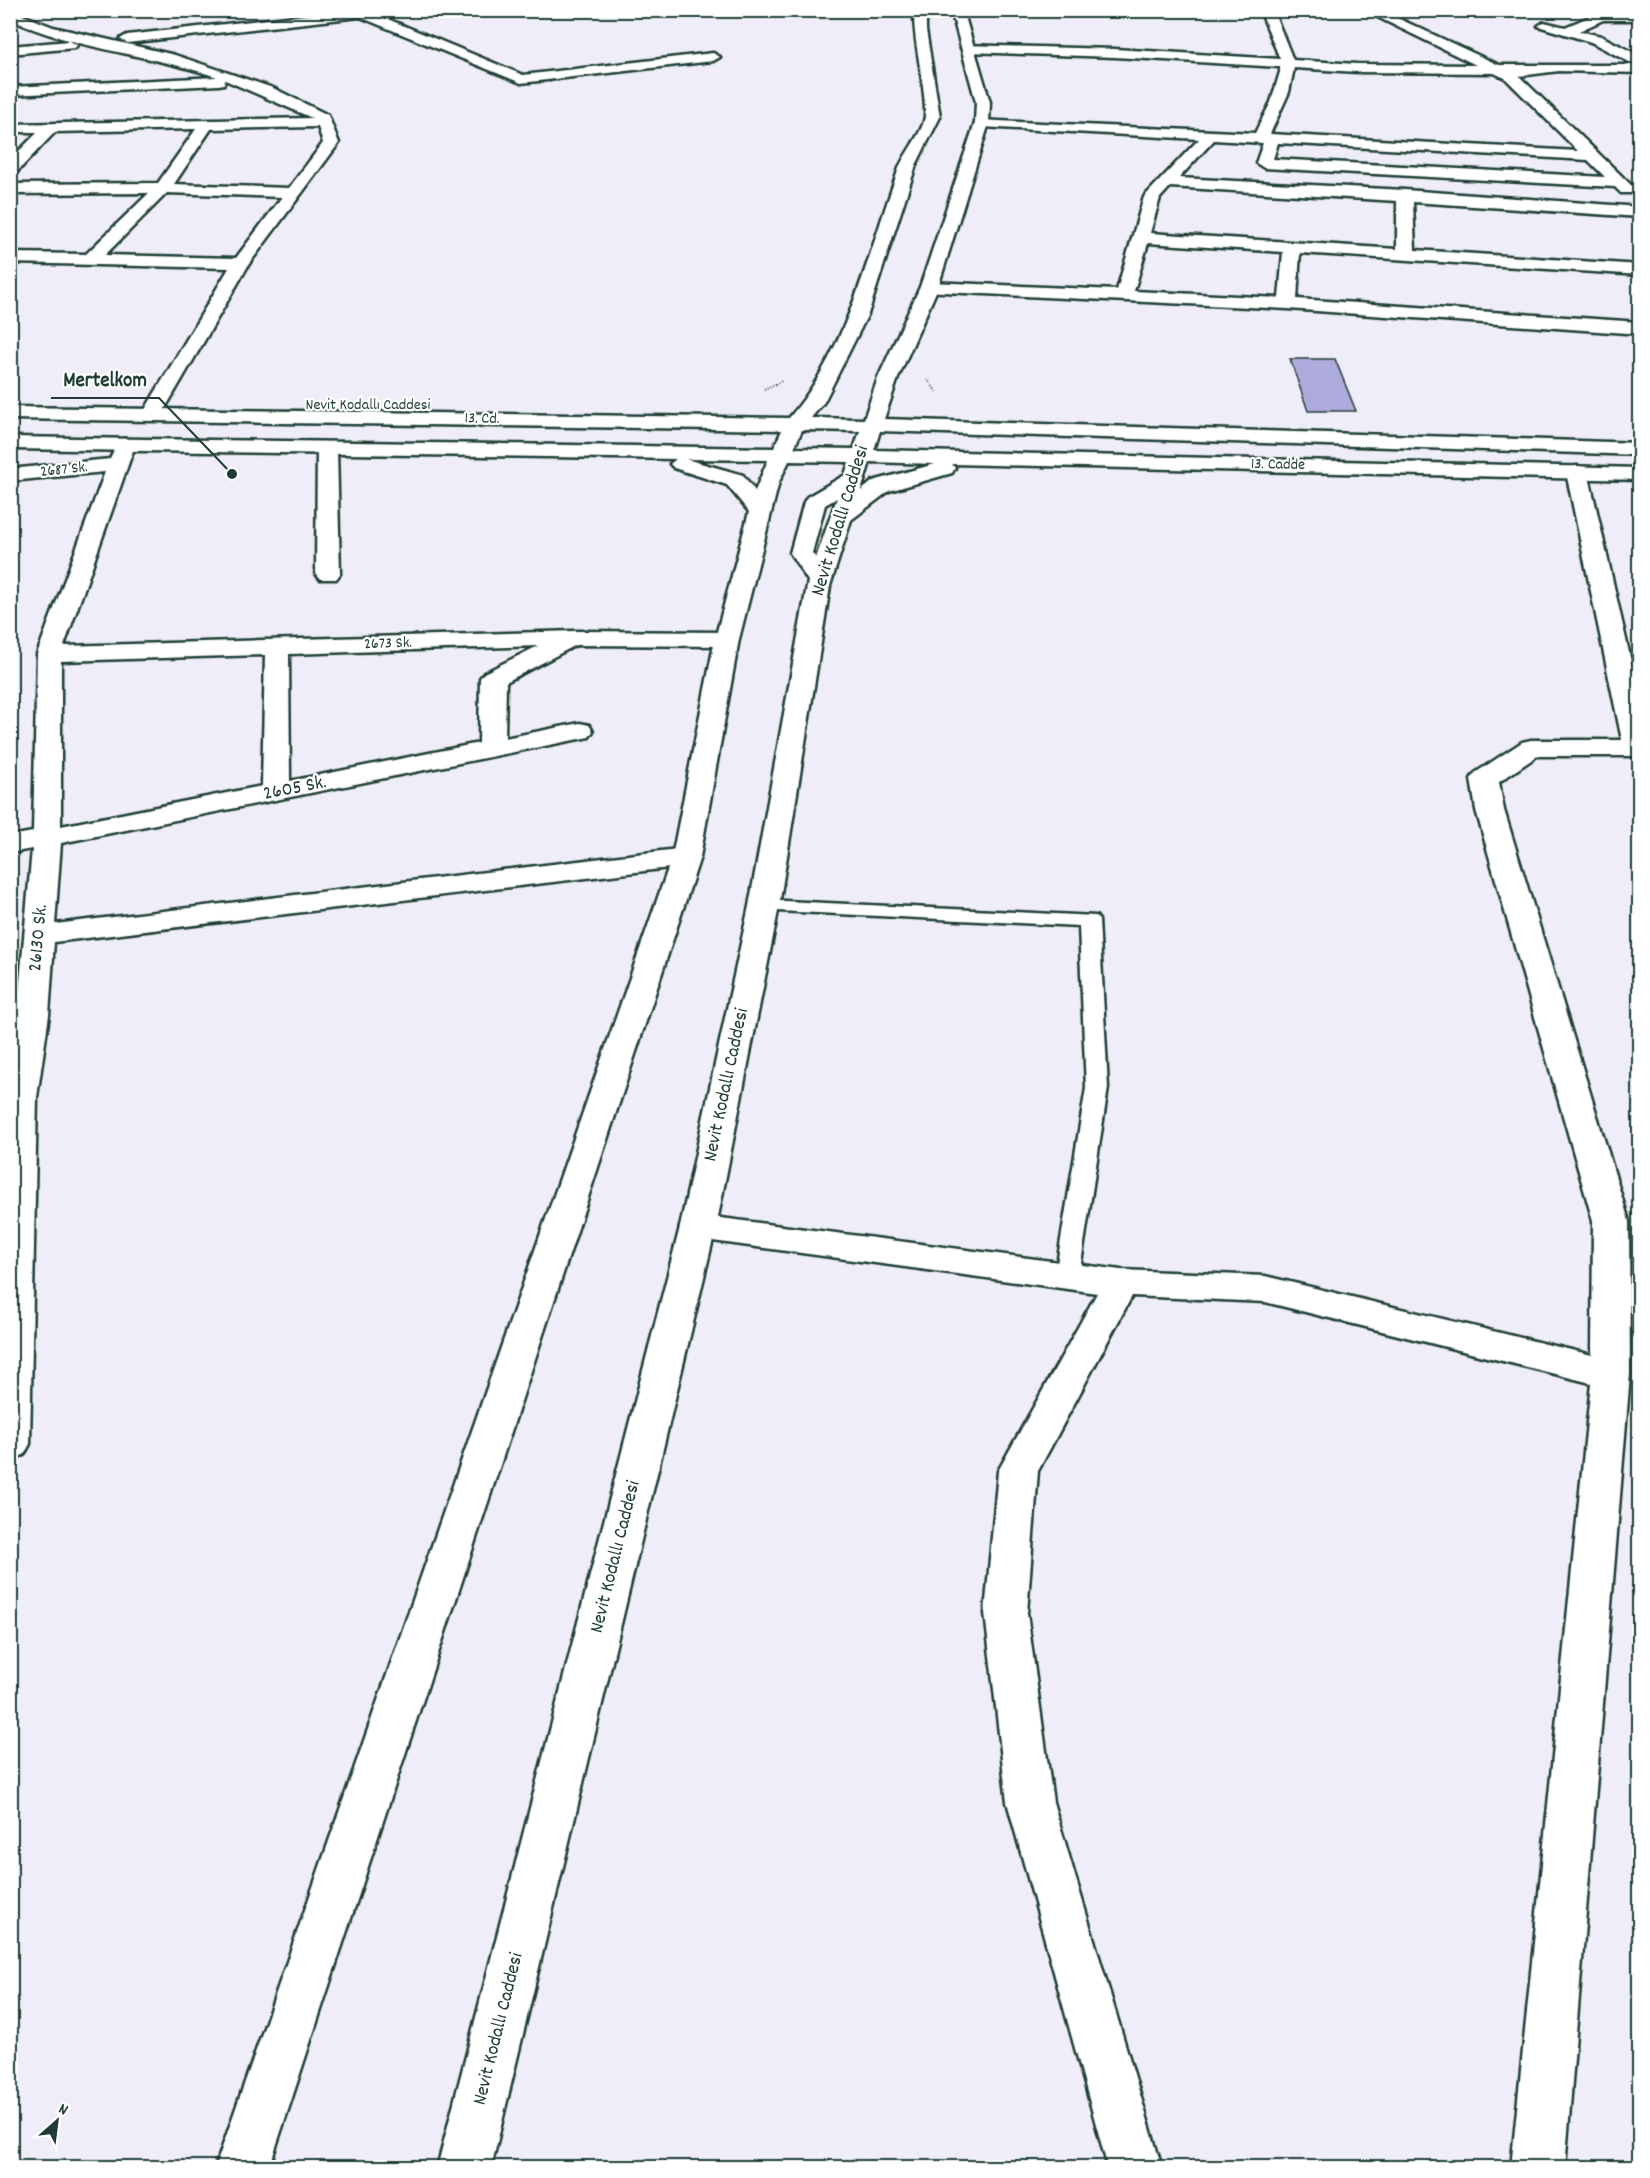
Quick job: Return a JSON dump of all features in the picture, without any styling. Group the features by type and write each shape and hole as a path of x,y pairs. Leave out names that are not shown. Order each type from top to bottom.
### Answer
{"street":[{"path":"10,50 388,10"},
{"path":"242,2168 686,857 727,639 769,483 795,424 814,402 859,314 908,165 933,117 920,30 920,10"},
{"name":"Nevit Kodallı Caddesi","path":"464,2168 698,1227 764,906 820,581 870,425 929,287 982,123 982,102 957,10"},
{"path":"1266,10 1287,63 1278,104 1266,138 1264,163 1620,183"},
{"path":"1369,10 1510,75 1594,156 1639,204"},
{"path":"362,13 521,79 713,57"},
{"path":"10,14 32,26 170,58 236,80 287,98 323,118 325,122 331,143 241,262 153,413"},
{"path":"1572,14 1589,21"},
{"path":"1568,31 1601,16 1640,16"},
{"path":"151,36 178,21"},
{"path":"1544,26 1596,39 1640,62"},
{"path":"968,48 1357,68 1640,69"},
{"path":"1510,75 1532,69"},
{"path":"10,91 236,80"},
{"path":"10,128 325,122"},
{"path":"982,123 1594,156"},
{"path":"92,258 163,188 205,126"},
{"path":"10,170 50,128"},
{"path":"1124,296 1152,197 1210,136"},
{"path":"1166,182 1405,195 1639,204"},
{"path":"10,189 163,188 293,193"},
{"path":"1405,195 1406,253"},
{"path":"1141,237 1292,245 1640,270"},
{"path":"1287,304 1292,245"},
{"path":"12,259 92,258 241,262"},
{"path":"929,287 1287,304 1640,328"},
{"path":"893,367 912,409 959,438 1096,443 1147,434"},
{"name":"13. Cd.","path":"10,413 153,413 870,425 912,409"},
{"name":"13. Cadde","path":"912,409 1044,430 1640,450"},
{"path":"482,451 536,438 680,439 744,454"},
{"name":"13. Cd.","path":"10,443 122,455 327,449 744,454 769,483 861,457 916,458"},
{"path":"327,449 328,574"},
{"path":"593,452 677,463 735,480 769,483"},
{"name":"2687 Sk.","path":"10,475 122,455"},
{"name":"26130 Sk.","path":"11,1420 20,1097 17,1071 33,1015 48,838 49,654 122,455"},
{"name":"13. Cadde","path":"916,458 1640,474"},
{"path":"840,518 881,486 947,467 1032,460"},
{"path":"1538,2168 1611,1374 1611,1221 1490,810 1485,778 1531,747 1638,748 1577,472"},
{"path":"820,581 801,553 815,502 852,480"},
{"path":"492,749 493,678 574,638"},
{"name":"2673 Sk.","path":"49,654 574,638 727,639"},
{"path":"276,792 277,647"},
{"name":"2605 Sk.","path":"10,845 580,731"},
{"path":"39,935 686,857"},
{"path":"698,1227 1120,1283 1265,1288 1611,1374"},
{"path":"1120,1283 1018,1470 1006,1613 1030,1802 1135,2168"}],"lane":[{"path":"764,906 1089,920 1098,1088 1067,1276"}],"path":[{"path":"764,389 788,378"}],"building":[{"path":"1290,359 1335,359 1356,411 1308,411"}],"place":[{"name":"Mertelkom","path":"232,474"}]}
